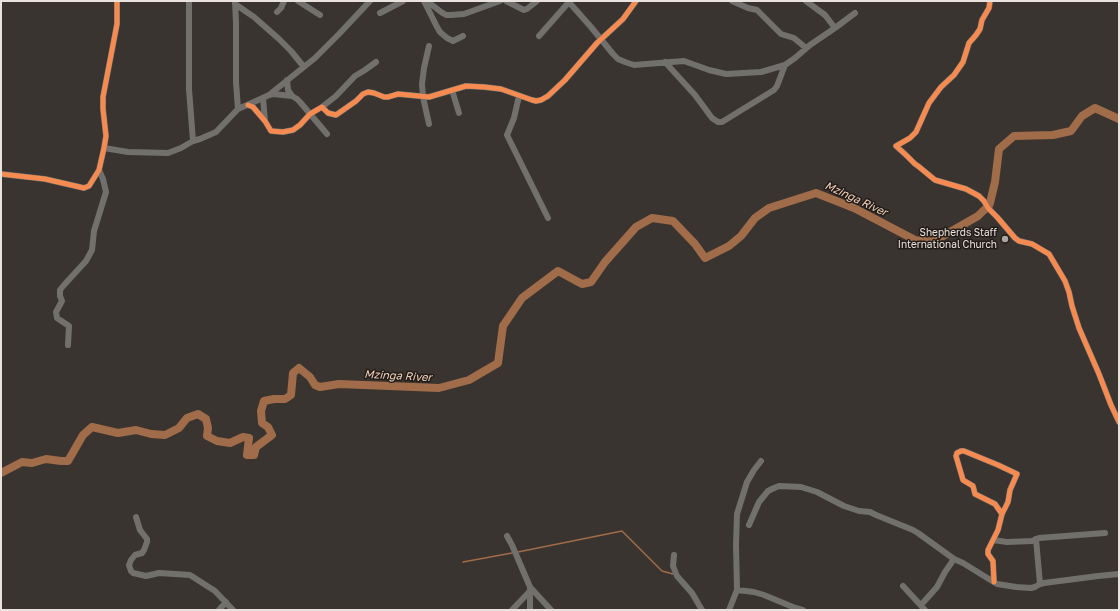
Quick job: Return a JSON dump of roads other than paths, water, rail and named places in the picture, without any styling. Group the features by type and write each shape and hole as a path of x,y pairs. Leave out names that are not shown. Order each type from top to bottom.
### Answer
{"street":[{"path":"1,174 45,180 84,188 89,186 102,162 106,136 103,97 117,24 117,1"},
{"path":"189,1 189,89 193,142"},
{"path":"277,12 281,8 284,1"},
{"path":"298,1 320,15"},
{"path":"104,148 128,152 168,153 216,132 238,109 268,95 304,67 339,34 370,1"},
{"path":"380,13 403,1"},
{"path":"424,1 440,32 453,41 463,36"},
{"path":"428,1 446,15 464,14 487,3 500,1"},
{"path":"506,1 524,10 537,1"},
{"path":"322,107 328,113 336,115 363,94 371,92 384,97 398,94 429,97 466,86 501,89 526,99 536,101 544,99 570,75 601,38 623,19 636,1"},
{"path":"732,1 757,10 781,34 794,38 806,48"},
{"path":"806,1 825,15 835,28"},
{"path":"990,1 989,8 982,20 980,29 969,43 963,62 954,75 929,103 916,132 910,138 896,146 935,180 966,189 979,196 1015,238 1019,241 1032,244 1049,254 1065,281 1079,328 1119,422"},
{"path":"235,2 236,82 238,109"},
{"path":"235,2 279,39 304,67"},
{"path":"539,36 568,2 601,38 613,54 618,59 625,62 634,65 684,61 709,70 726,74 761,72 785,65 855,13"},
{"path":"429,124 423,97 423,76 430,46"},
{"path":"248,105 253,107 271,131 283,132 293,130 310,114 336,96 355,76 376,62"},
{"path":"665,62 695,95 712,118 722,122 774,90 785,65"},
{"path":"287,80 288,90 292,96 297,99 327,134"},
{"path":"452,90 459,113"},
{"path":"268,95 292,96"},
{"path":"265,121 264,106 268,95"},
{"path":"264,106 268,95"},
{"path":"519,96 514,118 507,135 548,218"},
{"path":"68,345 69,326 57,318 56,312 62,301 60,290 86,261 92,250 94,231 106,192 99,170"},
{"path":"994,582 993,560 988,554 988,550 998,530 1002,514 1008,502 1010,490 1017,474 964,451 957,452 956,456 963,480 973,486 975,494 994,504 1002,514"},
{"path":"728,610 737,590 737,514 747,482 761,461"},
{"path":"749,525 759,502 768,491 779,486 801,487 817,492 844,506 859,511 870,512 913,530 954,559 960,561 994,582 1005,586 1031,588 1040,584 1119,574"},
{"path":"136,517 140,530 147,539 147,542 142,553 135,556 131,560 129,565 133,573 146,576 159,573 190,575 215,591 233,610"},
{"path":"993,540 1008,542 1032,541 1041,538 1105,533"},
{"path":"506,536 512,545 530,588 551,610"},
{"path":"1036,540 1040,584"},
{"path":"674,555 673,566 677,576 692,593 702,610"},
{"path":"903,586 923,608 954,559"},
{"path":"512,610 530,588"},
{"path":"530,588 530,610"},
{"path":"737,590 759,594 803,610"},
{"path":"219,610 226,602"}],"waterway":[{"name":"Mzinga River","path":"1,473 22,462 32,463 46,459 68,461 83,435 92,427 118,433 136,430 151,434 165,435 179,428 187,418 198,414 206,419 208,428 207,436 217,441 230,443 243,437 249,438 247,455 254,455 256,447 272,435 268,427 262,423 261,411 264,401 285,399 291,395 293,373 299,368 310,377 315,385 320,387 339,384 439,388 469,380 498,363 503,326 522,298 558,271 582,284 591,282 605,262 636,227 652,218 673,221 695,244 705,258 729,246 741,236 755,218 769,208 816,193 854,208 917,241 943,236 978,216 988,208 995,182 999,149 1014,136 1053,135 1071,131 1082,116 1095,108 1119,119"},
{"path":"518,552 622,531 662,571 673,574"},
{"path":"463,562 512,553"}],"place":[{"name":"Shepherds Staff International Church","path":"1005,239"}]}
